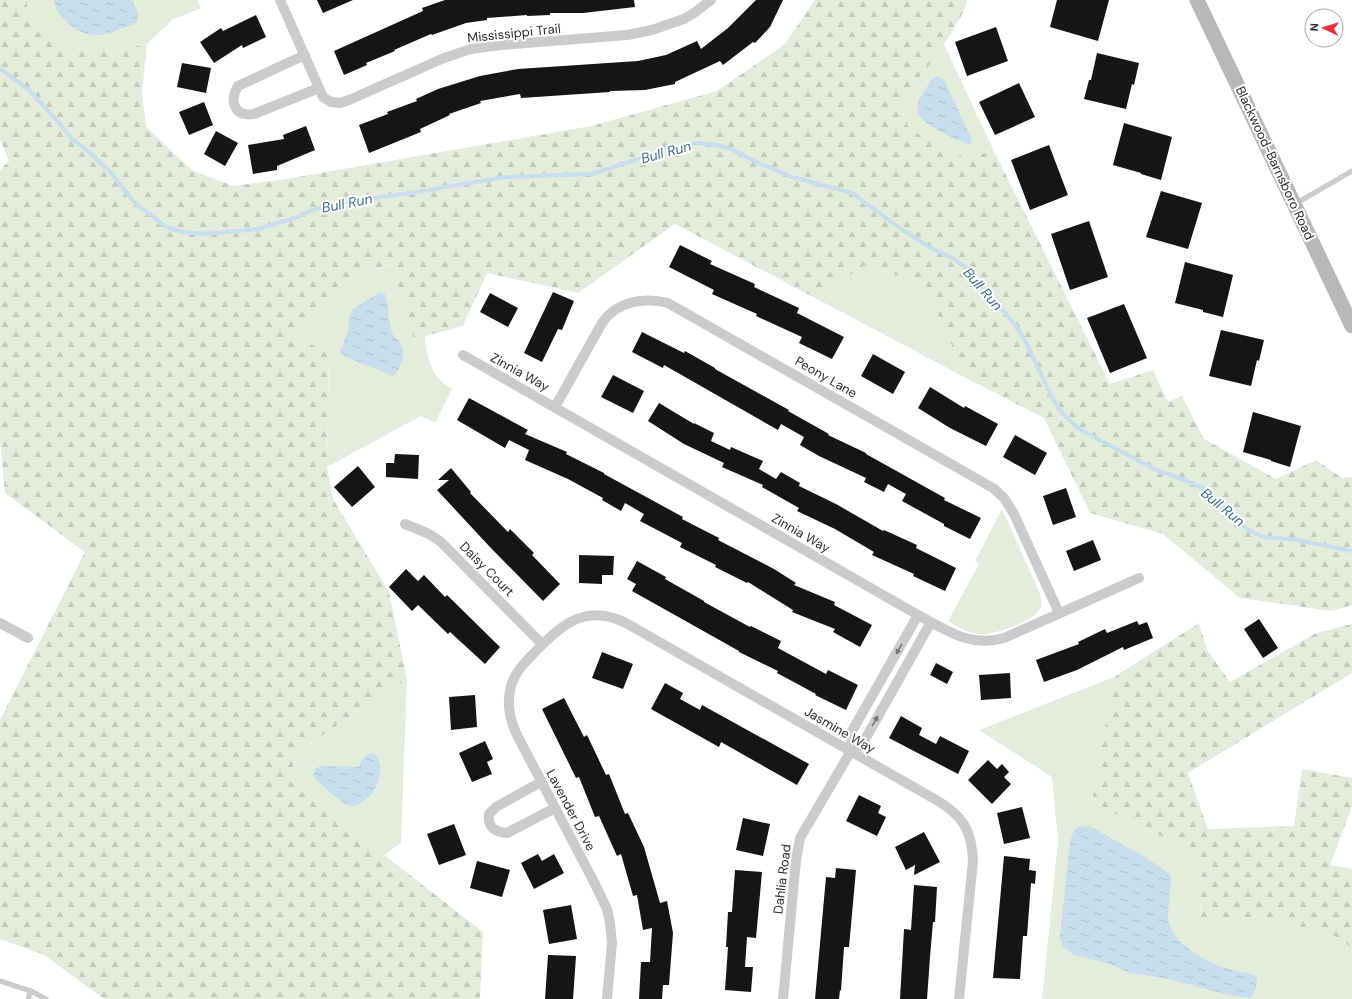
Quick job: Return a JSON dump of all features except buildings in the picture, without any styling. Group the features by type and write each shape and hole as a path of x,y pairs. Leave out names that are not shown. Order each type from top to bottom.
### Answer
{"main road":[{"name":"Blackwood-Barnsboro Road","path":"1197,0 1352,326"}],"street":[{"path":"280,0 305,55 321,92 254,114 246,115 236,109 234,97 238,86 305,55"},
{"name":"Mississippi Trail","path":"321,92 331,102 340,103 444,58 470,49 501,45 627,35 652,30 684,19 711,0"},
{"name":"Peony Lane","path":"555,407 602,323 608,316 619,308 638,301 653,301 668,304 993,488 1004,498 1014,514 1059,613"},
{"name":"Zinnia Way","path":"463,355 918,615 960,637 984,641 997,640 1139,578"},
{"name":"Daisy Court","path":"405,524 427,533 440,541 542,644"},
{"name":"Jasmine Way","path":"542,644 572,620 593,615 614,617 851,750 947,806 965,825 971,840 973,861 959,999"},
{"name":"Dahlia Road","path":"783,999 798,845 803,833 851,750 852,731 918,615"},
{"name":"Dahlia Road","path":"851,750 863,743 931,622"},
{"path":"0,623 28,638"},
{"name":"Lavender Drive","path":"542,644 524,663 516,674 510,687 508,701 511,720 541,782 607,909 612,943 607,999"},
{"path":"541,782 496,806 490,814 490,825 494,830 507,833 555,808"}],"lane":[{"path":"1294,204 1352,172"},
{"path":"0,981 31,991 46,999"},
{"path":"28,999 31,991"}],"green space":[{"path":"0,0 27,0 27,10 61,46 108,52 147,44 142,93 146,127 192,170 233,186 286,179 591,126 717,91 784,45 815,0 967,0 963,13 950,36 900,106 910,130 969,160 993,149 1110,384 1153,370 1168,402 1182,396 1204,439 1276,479 1316,460 1342,478 1352,477 1352,605 1331,611 1240,598 1163,534 1090,513 1044,418 966,378 924,283 863,266 817,299 675,224 578,293 487,273 463,326 414,339 392,264 344,281 293,333 329,355 327,467 333,499 389,592 407,679 296,753 291,780 307,795 483,932 480,999 104,999 44,955 0,939 0,720 85,552 5,493 0,441 0,170 9,161 0,139"},
{"path":"27,0 197,0 201,8 172,20 147,44 108,52 61,46 27,10"},
{"path":"944,44 993,149 969,160 910,130 900,106"},
{"path":"393,264 414,339 425,336 430,364 440,380 452,389 435,423 421,416 327,467 329,356 293,333 344,281"},
{"path":"863,266 924,283 966,378 817,299"},
{"path":"1002,509 1039,592 1041,606 1036,614 1022,623 993,633 979,634 963,629 948,621 979,564 975,561"},
{"path":"1199,623 1207,650 1230,682 1316,633 1352,624 1352,673 1188,773 1208,829 1294,826 1302,769 1352,778 1352,807 1330,865 1352,869 1352,949 1341,938 1261,916 1200,922 1202,862 1165,838 1092,802 1114,677"},
{"path":"1114,677 1092,802 1165,838 1202,862 1200,922 1261,916 1341,938 1352,949 1352,999 1042,999 1058,840 1052,777 979,730"},
{"path":"407,679 401,843 384,855 307,795 291,780 296,753"}],"water":[{"path":"54,0 132,0 138,13 136,24 102,35 89,34 77,30 71,26 58,12"},
{"path":"938,76 944,80 972,140 970,144 942,132 922,119 919,115 917,109 919,100 930,82"},
{"path":"380,292 385,294 392,332 403,348 402,361 398,370 393,376 344,356 340,351 348,331 349,318 352,310"},
{"path":"372,753 377,756 380,776 376,788 368,798 358,805 350,806 342,802 315,779 314,773 316,768 322,766 359,767 364,758"},
{"path":"1089,826 1138,853 1171,874 1168,917 1169,923 1176,937 1190,950 1215,964 1255,975 1257,978 1256,986 1250,998 1233,996 1159,977 1130,973 1110,964 1074,955 1063,947 1060,936 1070,842 1077,827"}],"waterway":[{"name":"Bull Run","path":"0,69 28,89 72,139 89,152 110,172 135,203 166,227 183,232 206,234 258,229 295,218 315,209 347,202 506,177 592,174 666,150 697,143 717,145 731,149 756,162 792,177 852,193 901,229 934,250 951,257 965,267 1016,326 1027,344 1052,398 1063,414 1079,429 1154,469 1203,488 1247,529 1257,534 1264,537 1298,540 1352,551"}]}
